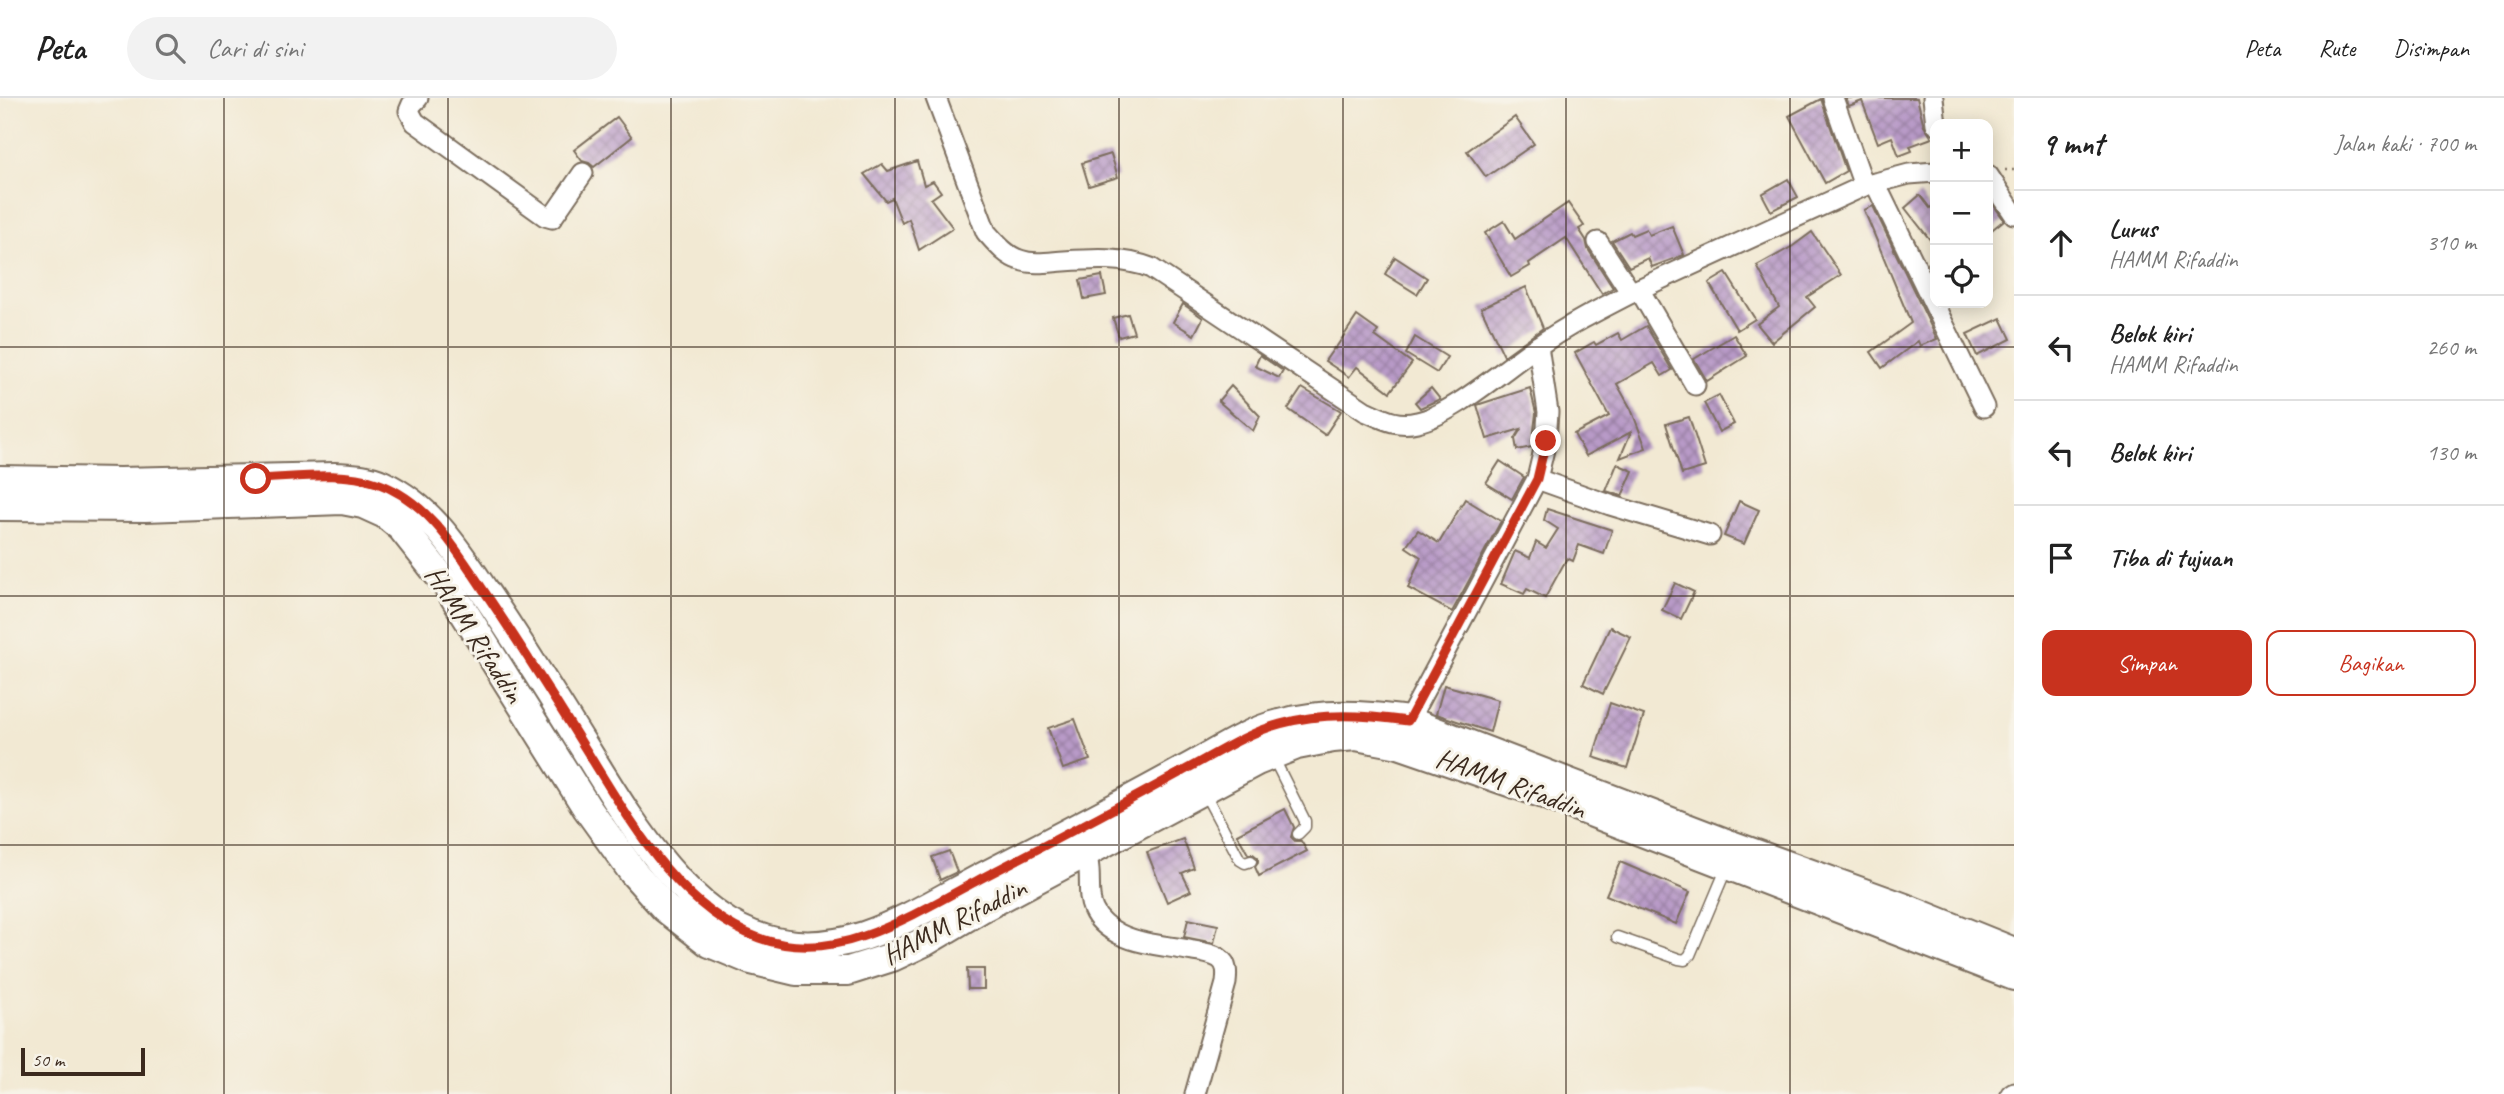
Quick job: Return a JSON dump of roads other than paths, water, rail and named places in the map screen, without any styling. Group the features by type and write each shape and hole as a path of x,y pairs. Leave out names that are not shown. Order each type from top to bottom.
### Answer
{"main road":[{"name":"HAMM Rifaddin","path":"0,480 120,482 357,478 380,484 412,503 450,540 643,839 687,891 719,917 760,939 810,947 864,936 942,899 1203,790 1272,754 1297,745 1356,736 1399,744 1544,794 1905,908 2014,952"},
{"name":"HAMM Rifaddin","path":"0,506 145,507 342,500 363,504 385,514 402,528 447,585 587,808 633,872 665,908 710,943 751,960 796,971 848,971 892,957 926,941 980,909 1080,841 1242,739 1278,724 1323,716 1360,714 1408,721 1672,833 1727,865 2014,976"}],"street":[{"path":"418,98 409,111 415,122 545,216 551,218 583,173"},
{"path":"936,98 986,232 1002,249 1018,260 1041,264 1117,259 1151,268 1365,411 1391,423 1416,422 1432,418 1449,409 1538,346 1606,305 1635,291 1870,184 1909,174 1930,172"},
{"path":"1833,98 1870,184 1984,407"},
{"path":"1933,98 1935,119"},
{"path":"1993,182 2014,214"},
{"path":"1598,242 1635,291 1695,385"},
{"path":"1408,721 1537,479 1546,441 1548,412 1538,346"},
{"path":"1537,479 1610,505 1710,535"},
{"path":"1080,841 1090,896 1097,917 1120,934 1143,942 1205,953 1219,958 1226,968 1226,983 1195,1094"}],"lane":[{"path":"1272,754 1305,821 1305,827 1298,834"},
{"path":"1203,790 1240,860 1245,863 1251,861"},
{"path":"1617,937 1685,960 1690,955 1727,865"}]}
